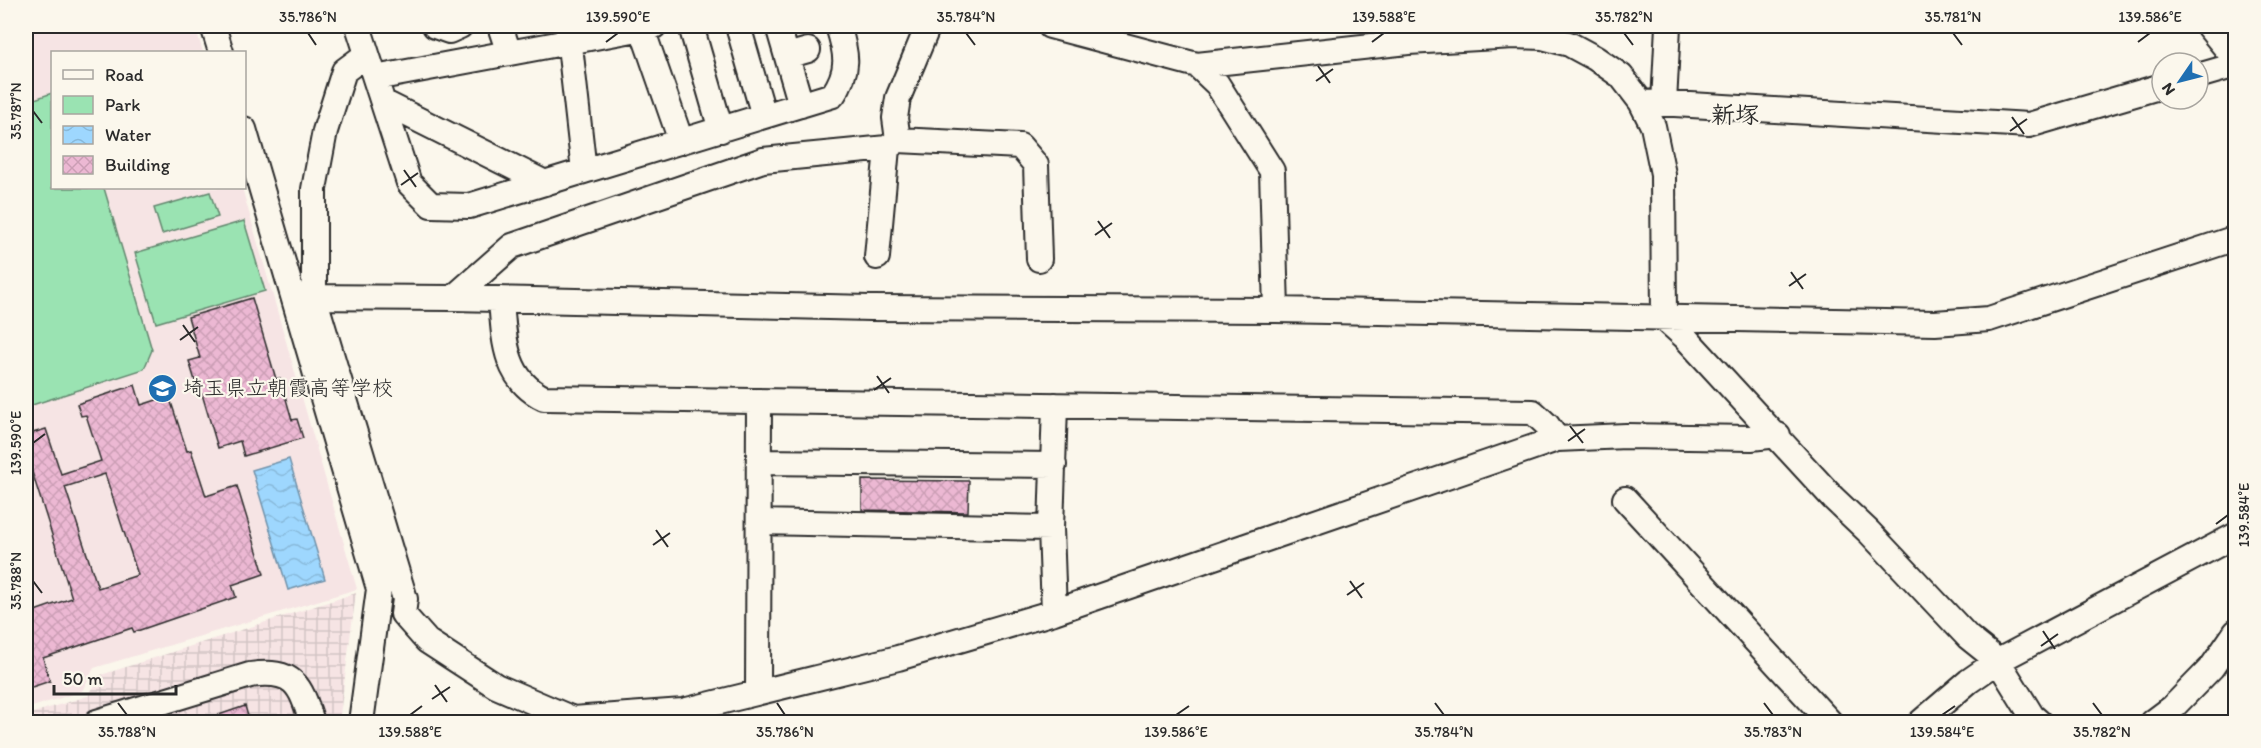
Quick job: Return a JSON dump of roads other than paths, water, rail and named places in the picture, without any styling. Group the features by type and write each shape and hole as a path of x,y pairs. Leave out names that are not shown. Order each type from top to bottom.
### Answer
{"lane":[{"path":"213,26 221,51"},
{"path":"358,26 410,183 431,205 470,206 833,95 843,80 846,49 838,26"},
{"path":"435,26 449,31 460,26"},
{"path":"500,26 509,53"},
{"path":"375,78 509,53 568,34 646,26 681,141"},
{"path":"691,26 758,64 801,105"},
{"path":"738,26 758,64 764,116"},
{"path":"721,130 778,26"},
{"path":"877,257 898,98 928,26"},
{"path":"1050,26 1197,65 1408,42 1514,36 1542,37 1569,44 1595,58 1621,76 1652,103 2029,125 2150,90"},
{"path":"1668,26 1652,103 1653,126 1663,174 1664,318 1684,336 1778,435 1833,498 1869,532 1968,637 1998,660 2032,716 2039,723"},
{"path":"2208,26 2235,60"},
{"path":"568,34 584,171"},
{"path":"361,723 379,589 305,297 314,189 324,131 344,71 367,54"},
{"path":"1197,65 1216,84 1272,171 1276,310"},
{"path":"2210,72 2235,65"},
{"path":"383,102 545,183"},
{"path":"246,135 305,297 405,599 403,614"},
{"path":"453,298 512,246 763,160 892,144 1020,146 1036,165 1039,259"},
{"path":"305,297 453,298 858,308 1276,310 1935,323 1989,319 2235,238"},
{"path":"501,299 505,348 518,376 532,392 544,398 1533,412 1547,425 1557,439"},
{"path":"758,692 759,401"},
{"path":"1054,612 1051,528 1055,405"},
{"path":"403,614 427,640 496,686 573,719 683,711 898,658 1054,612 1557,439 1626,436 1751,438 1778,435"},
{"path":"759,462 1054,465"},
{"path":"1626,499 1830,723"},
{"path":"759,522 1051,528"},
{"path":"1921,723 1969,681 1998,660 2235,535"},
{"path":"374,627 403,614"},
{"path":"2153,723 2173,707 2212,667 2235,632"},
{"path":"97,723 250,675 268,673 282,676 303,692 312,723"}],"water":[{"path":"289,459 325,579 288,590 252,470"}],"place":[{"name":"埼玉県立朝霞高等学校","path":"162,388"}],"district":[{"name":"新塚","path":"1735,115"}]}
